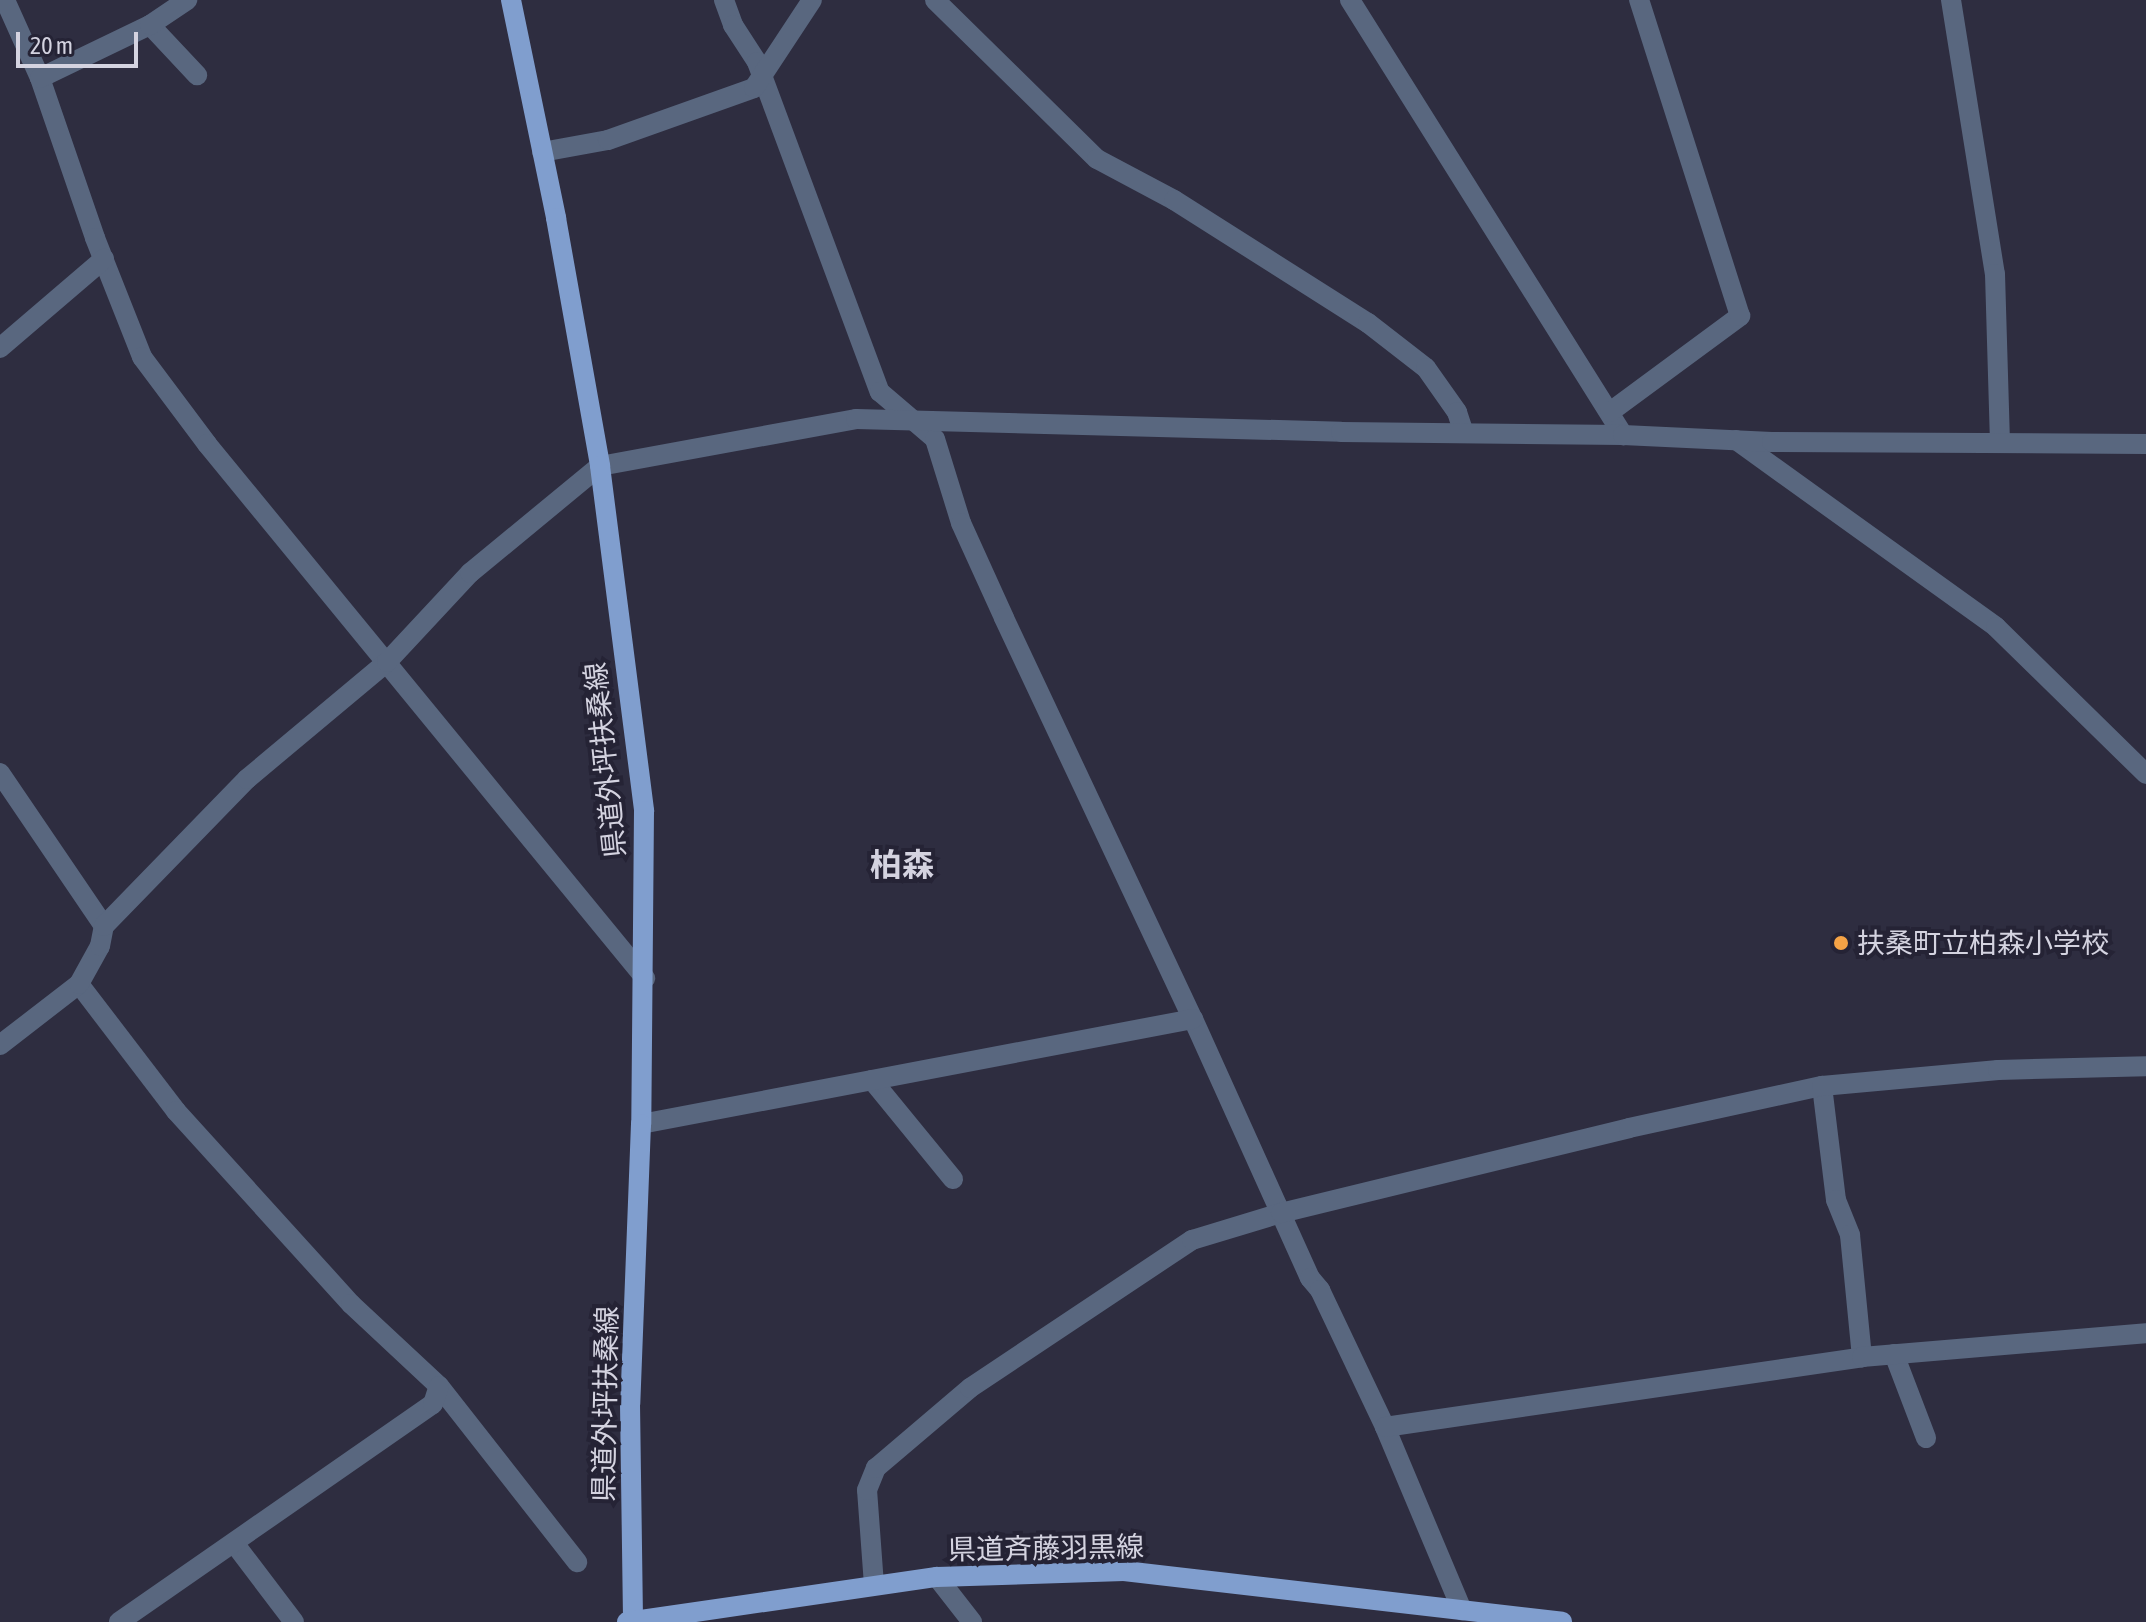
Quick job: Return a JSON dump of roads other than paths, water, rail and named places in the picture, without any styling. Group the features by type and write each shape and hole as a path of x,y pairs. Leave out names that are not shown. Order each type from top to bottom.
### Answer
{"main road":[{"name":"県道外坪扶桑線","path":"511,0 600,466 644,811 645,978 630,1404 631,1621"},
{"name":"県道斉藤羽黒線","path":"631,1621 937,1577 1124,1571 1562,1622"}],"street":[{"path":"5,0 40,78 142,357 207,444 645,978"},
{"path":"40,78 150,25 187,0"},
{"path":"724,0 733,25 763,77 880,392 906,418 935,439 961,523 1281,1213 1385,1427 1462,1610"},
{"path":"542,152 608,140 754,88 812,0"},
{"path":"935,0 1097,159 1213,225 1368,323 1426,368 1457,412 1464,433"},
{"path":"1350,0 1623,435"},
{"path":"1610,412 1740,316 1639,0"},
{"path":"1951,0 1995,274 2000,443"},
{"path":"150,25 197,75"},
{"path":"0,348 104,259"},
{"path":"0,1045 79,984 100,946 104,926 247,779 387,662 470,573 600,466 856,419 906,418 983,424 1623,435 1736,440 2146,444"},
{"path":"1736,440 1996,627 2146,774"},
{"path":"0,773 104,926"},
{"path":"79,984 176,1111 351,1304 439,1386 577,1562"},
{"path":"641,1124 1193,1019"},
{"path":"874,1585 867,1490 876,1468 970,1388 1192,1240 1281,1213 1629,1128 1822,1086 1998,1070 2146,1066"},
{"path":"872,1080 953,1179"},
{"path":"1822,1086 1836,1200 1850,1235 1862,1357"},
{"path":"1385,1427 1862,1357 2146,1333"},
{"path":"1894,1354 1926,1438"},
{"path":"119,1622 433,1404 439,1386"},
{"path":"234,1543 294,1622"},
{"path":"937,1577 972,1622"}],"place":[{"name":"扶桑町立柏森小学校","path":"1841,943"}],"district":[{"name":"柏森","path":"902,865"}]}
